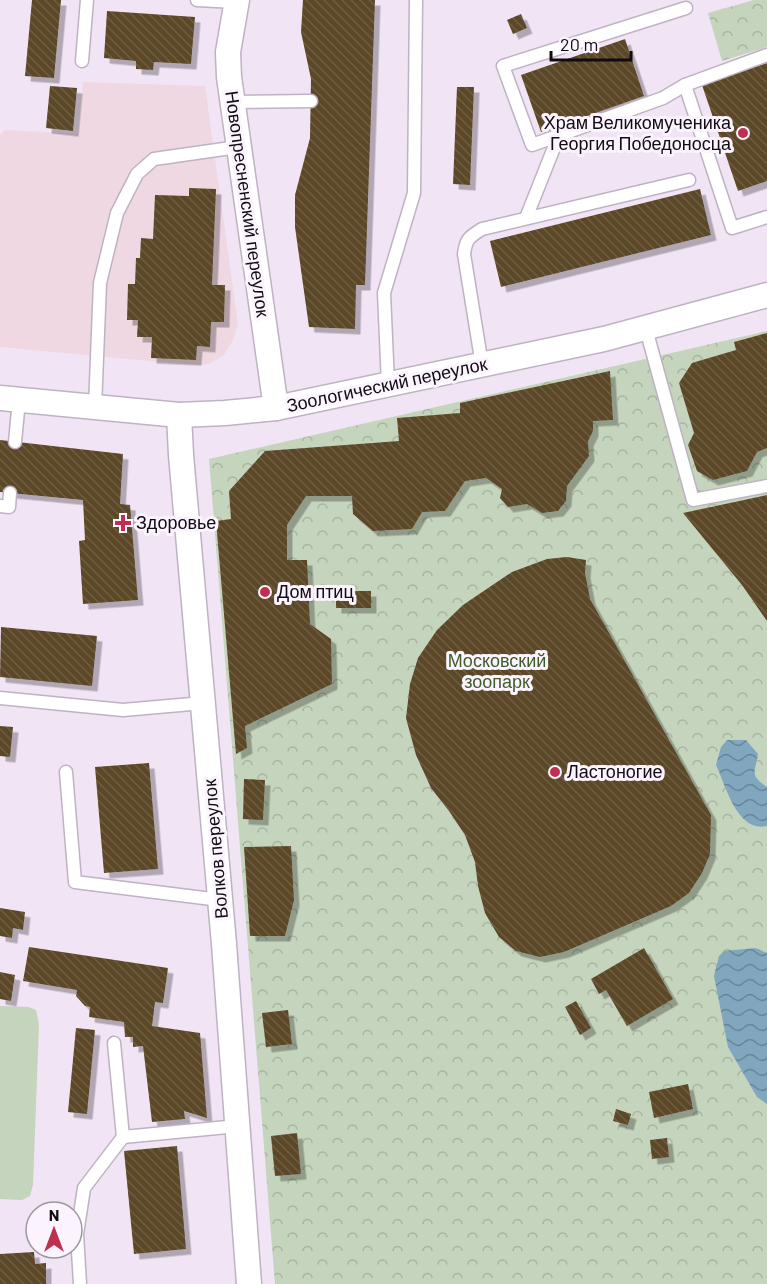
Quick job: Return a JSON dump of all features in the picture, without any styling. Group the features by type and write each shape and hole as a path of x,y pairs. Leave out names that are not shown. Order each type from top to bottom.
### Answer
{"street":[{"name":"Новопресненский переулок","path":"236,1 228,52 232,102 276,408"},
{"name":"Зоологический переулок","path":"10,399 179,415 276,408 646,329 767,295"},
{"name":"Волков переулок","path":"179,415 220,900 249,1284"}],"lane":[{"path":"82,61 87,0"},
{"path":"197,0 236,1"},
{"path":"388,384 384,292 414,194 416,0"},
{"path":"686,8 502,66 532,145 663,98 686,85 767,55"},
{"path":"686,85 732,228 767,217"},
{"path":"232,102 311,101"},
{"path":"526,218 559,135"},
{"path":"95,407 100,283 117,213 137,174 154,159 238,147"},
{"path":"482,365 464,254 466,241 482,229 689,180"},
{"path":"646,329 693,500 767,486"},
{"path":"10,399 15,442"},
{"path":"0,506 9,507 10,493"},
{"path":"0,698 123,710 203,703"},
{"path":"66,772 75,882 220,900"},
{"path":"80,1284 77,1234 84,1188 123,1137 114,1042"},
{"path":"123,1137 238,1126"}],"shaded area":[{"path":"83,82 205,86 238,324 233,340 224,355 209,364 192,365 0,347 0,135 5,130 78,134"}],"green space":[{"path":"754,0 767,0 767,47 722,61 708,13"},
{"name":"Московский зоопарк","path":"767,331 767,1284 275,1284 209,459"},
{"path":"0,1006 28,1007 36,1010 39,1024 33,1185 30,1196 22,1200 0,1199"}],"water":[{"path":"727,740 746,740 758,754 755,776 767,787 767,826 757,826 748,822 734,806 716,765 721,747"},
{"path":"755,948 767,953 767,1104 757,1097 728,1047 714,976 719,956 724,951"}],"building":[{"path":"32,0 61,0 54,78 25,76"},
{"path":"303,0 375,0 365,285 356,285 355,329 309,327 295,227 295,195 310,138 311,79 301,32"},
{"path":"107,11 195,17 191,64 154,62 153,70 136,69 136,61 104,58"},
{"path":"521,14 527,28 513,34 507,20"},
{"path":"625,39 644,96 541,132 521,75"},
{"name":"Храм Великомученика Георгия Победоносца","path":"767,63 767,181 738,191 702,85"},
{"path":"50,86 77,88 73,131 46,128"},
{"path":"457,87 474,87 470,185 453,184"},
{"path":"189,188 216,189 212,285 225,285 224,322 211,322 210,347 197,346 196,360 151,358 152,337 137,337 138,320 127,320 128,284 135,284 136,258 140,258 141,238 153,239 155,195 189,196"},
{"path":"700,189 711,235 501,287 490,241"},
{"path":"767,333 767,448 757,452 747,471 713,480 697,471 688,445 694,433 679,383 692,363 736,350 734,342"},
{"name":"Дом птиц","path":"610,371 613,420 593,421 593,431 588,441 589,456 567,486 566,501 558,511 542,513 527,504 508,507 500,498 502,489 486,478 465,481 445,511 422,512 412,529 373,531 353,514 352,496 306,496 287,525 287,560 307,560 310,624 331,639 332,684 245,726 247,748 236,754 216,521 231,519 229,491 265,451 399,441 397,418 460,413 460,403"},
{"path":"0,440 123,454 120,504 130,505 138,600 83,604 79,541 85,540 83,500 0,492"},
{"path":"767,495 767,621 742,585 683,513"},
{"name":"Ластоногие","path":"567,557 586,560 585,573 590,599 711,815 710,854 702,873 689,893 671,906 564,952 540,957 516,951 499,937 485,913 475,862 465,835 431,788 416,755 406,718 410,684 418,658 437,630 463,605 512,572 547,559"},
{"path":"336,591 371,591 371,608 336,608"},
{"path":"1,627 97,636 92,686 0,677"},
{"path":"0,726 13,727 10,757 0,756"},
{"path":"149,763 158,869 104,873 95,767"},
{"path":"244,779 265,780 263,820 243,819"},
{"path":"291,846 294,900 285,936 250,936 244,847"},
{"path":"0,908 25,912 23,930 13,928 12,938 0,936"},
{"path":"29,947 168,968 163,1003 155,1002 152,1026 200,1033 207,1118 184,1111 185,1119 152,1122 143,1046 133,1047 133,1037 125,1037 124,1022 89,1017 90,1007 85,1006 76,996 77,990 23,981"},
{"path":"644,948 673,999 627,1026 606,990 599,994 591,979"},
{"path":"0,972 15,975 11,1001 0,999"},
{"path":"576,1001 591,1028 580,1035 565,1007"},
{"path":"288,1010 292,1044 266,1047 262,1013"},
{"path":"76,1028 95,1030 87,1114 68,1112"},
{"path":"688,1084 693,1109 654,1118 649,1092"},
{"path":"616,1109 631,1114 628,1125 613,1121"},
{"path":"297,1133 301,1174 275,1176 271,1136"},
{"path":"667,1138 669,1157 652,1159 650,1140"},
{"path":"177,1146 186,1249 134,1254 124,1151"},
{"path":"24,1253 24,1260 35,1260 35,1264 46,1263 46,1284 0,1284 0,1254"}],"place":[{"name":"Храм Великомученика Георгия Победоносца","path":"743,133"},
{"name":"Здоровье","path":"123,523"},
{"name":"Дом птиц","path":"265,592"},
{"name":"Ластоногие","path":"555,772"}]}
